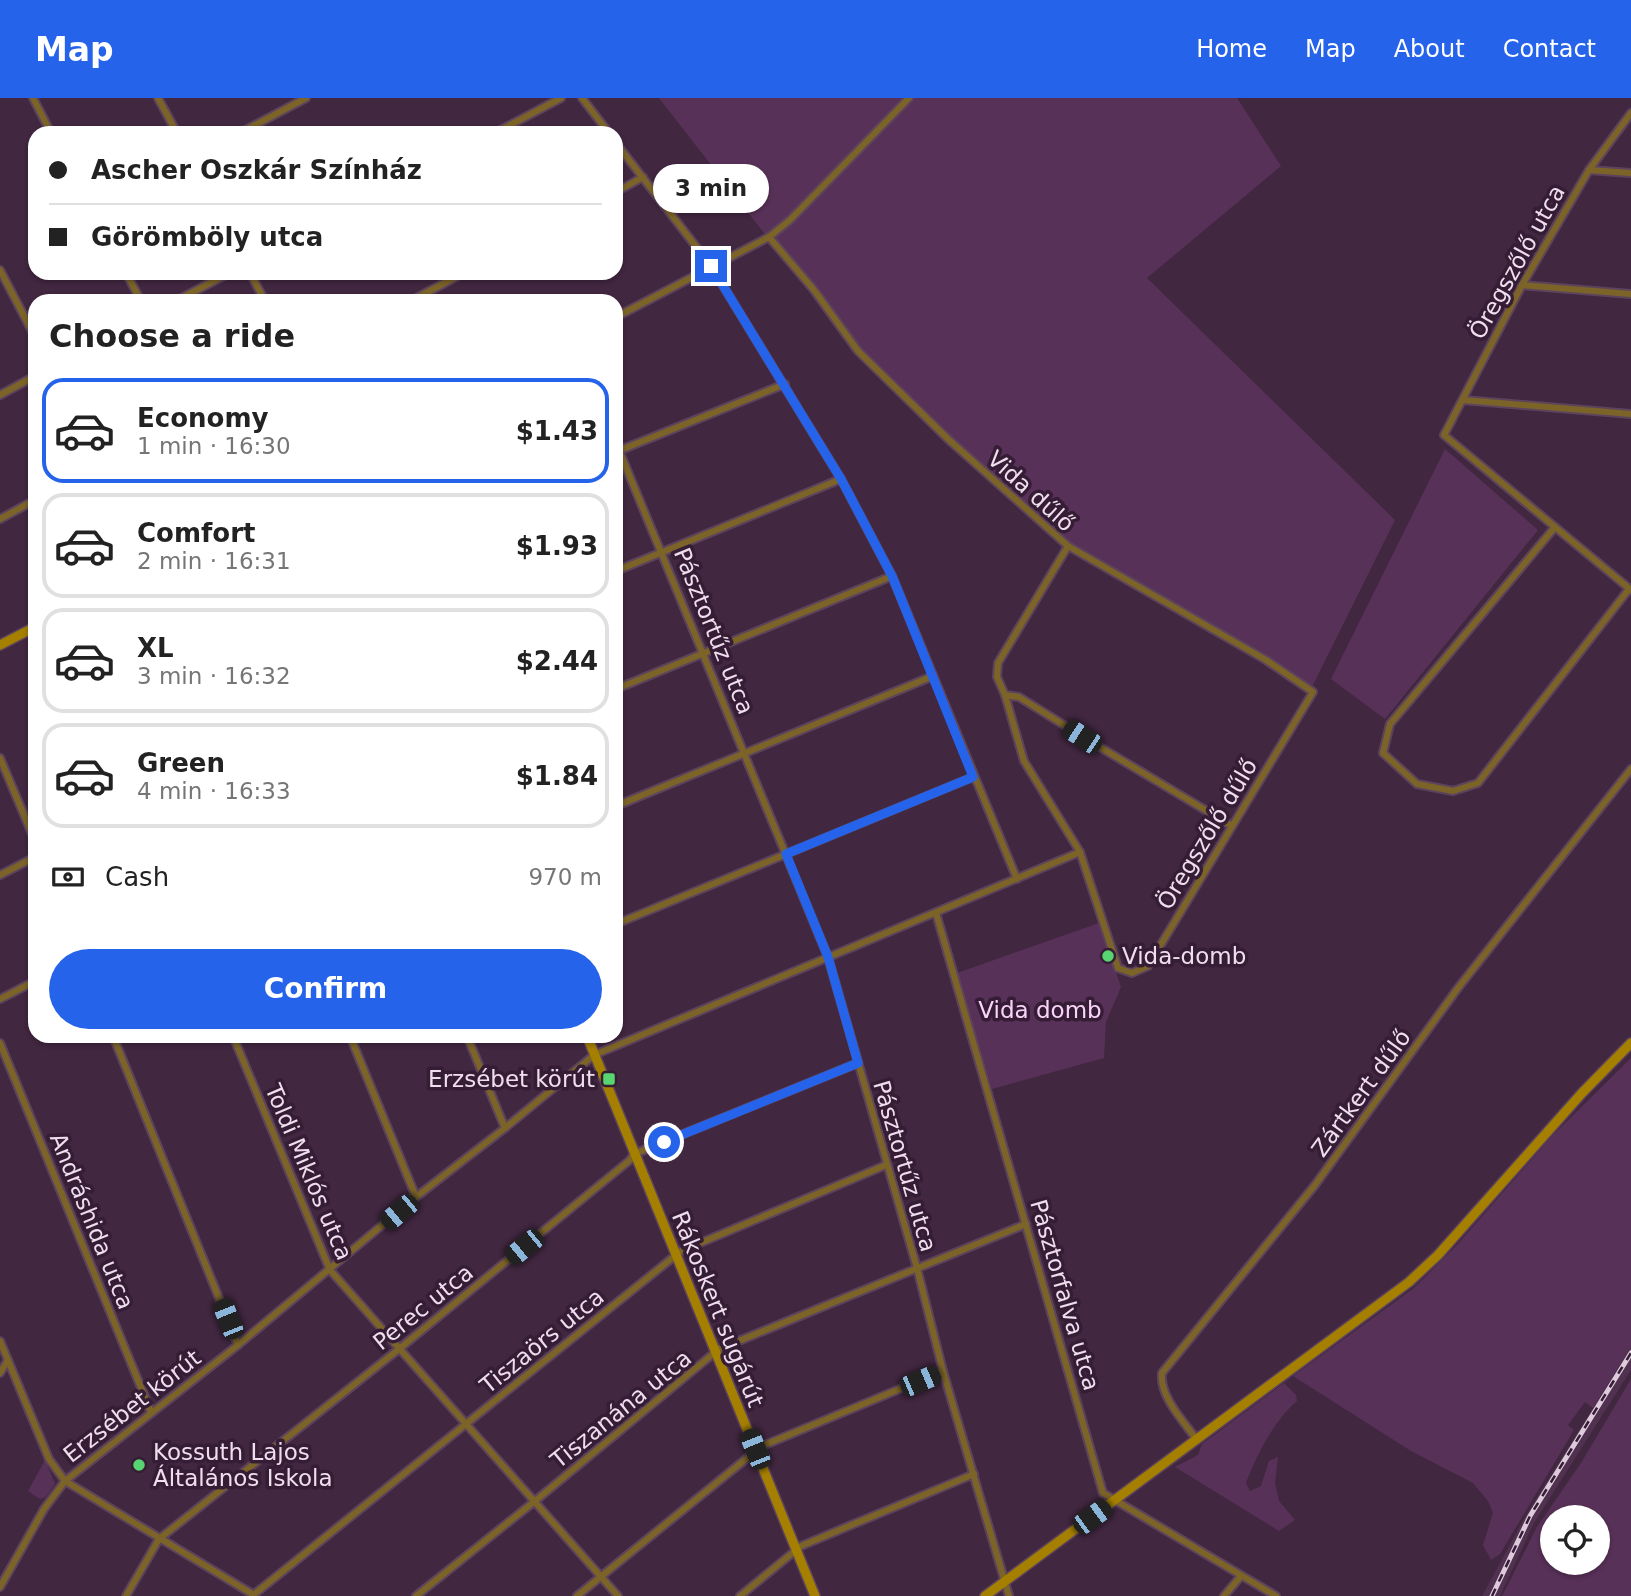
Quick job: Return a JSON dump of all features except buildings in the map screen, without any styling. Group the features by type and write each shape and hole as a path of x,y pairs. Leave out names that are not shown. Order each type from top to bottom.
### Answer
{"main road":[{"path":"0,645 28,631"},
{"name":"Rákoskert sugárút","path":"590,1043 815,1596"},
{"path":"985,1596 1425,1269 1582,1093 1631,1043"}],"street":[{"path":"33,98 47,126"},
{"path":"158,98 173,126"},
{"path":"253,126 306,98"},
{"path":"508,126 561,98"},
{"path":"582,98 603,126"},
{"path":"623,313 769,237 790,220 909,98"},
{"name":"Öregszőlő utca","path":"1555,527 1444,435 1522,285 1589,170 1631,113"},
{"path":"623,152 711,266 841,479 892,576 1017,880"},
{"path":"1589,170 1631,173"},
{"path":"623,188 643,177"},
{"name":"Vida dűlő","path":"769,237 814,290 858,351 948,439 1068,546 998,663 997,677 1005,695 1024,761 1080,852 1118,968"},
{"path":"0,270 28,324"},
{"path":"189,294 216,280"},
{"path":"424,294 450,280"},
{"path":"1522,285 1631,293"},
{"path":"0,395 28,380"},
{"path":"623,450 785,384"},
{"path":"1462,400 1631,414"},
{"name":"Pásztortűz utca","path":"623,463 705,653 828,957 917,1268 943,1371 1009,1596"},
{"path":"623,568 841,479"},
{"path":"0,519 28,504"},
{"path":"1555,527 1630,590 1478,783 1453,791 1417,784 1383,753 1390,724 1555,527"},
{"name":"Öregszőlő dűlő","path":"1068,546 1266,660 1313,692 1148,966 1132,973 1118,968"},
{"path":"623,686 892,576"},
{"path":"623,803 933,676"},
{"path":"1005,695 1019,697 1232,826"},
{"path":"0,758 28,824"},
{"name":"Zártkert dűlő","path":"1196,1440 1173,1407 1161,1382 1162,1373 1315,1185 1458,988 1631,769"},
{"path":"623,921 973,777"},
{"name":"Erzsébet körút","path":"623,1043 1080,852"},
{"path":"0,875 28,861"},
{"name":"Pásztorfalva utca","path":"936,914 1103,1493 1276,1596"},
{"path":"0,999 28,985"},
{"name":"Andráshida utca","path":"0,1043 151,1412"},
{"path":"116,1043 238,1345"},
{"name":"Toldi Miklós utca","path":"236,1043 330,1270 618,1596"},
{"path":"353,1043 416,1197"},
{"path":"470,1043 505,1129"},
{"name":"Erzsébet körút","path":"0,1587 44,1509 65,1481 238,1345 416,1197 505,1129 594,1055 623,1043"},
{"name":"Perec utca","path":"126,1596 159,1539 399,1349 634,1154 858,1063"},
{"name":"Tiszaörs utca","path":"254,1595 686,1248 886,1165"},
{"name":"Tiszanána utca","path":"416,1596 716,1352 1026,1224"},
{"path":"0,1341 49,1459 65,1481 254,1595"},
{"path":"0,1373 8,1360"},
{"path":"577,1596 755,1449 943,1371"},
{"path":"740,1596 796,1549 974,1474"},
{"path":"1224,1596 1241,1576"}],"shaded area":[{"path":"1631,1347 1631,1370 1545,1505 1540,1505 1540,1514 1500,1596 1482,1596 1525,1517"}],"green space":[{"path":"659,98 1237,98 1281,166 1147,278 1395,520 1312,687 1076,547 948,439 860,347 776,238 771,242"},
{"path":"1445,449 1538,530 1385,719 1331,679"},
{"name":"Vida domb","path":"1099,923 1121,987 1106,1022 1104,1058 992,1089 957,973"},
{"path":"1631,1058 1631,1347 1593,1408 1585,1402 1568,1425 1574,1430 1500,1554 1491,1560 1483,1545 1493,1513 1488,1501 1473,1483 1411,1451 1293,1376 1414,1288 1456,1246 1553,1135"},
{"path":"1631,1379 1631,1596 1502,1596 1540,1523 1540,1575 1610,1575 1610,1505 1552,1505 1581,1463"},
{"path":"1284,1383 1296,1395 1297,1401 1267,1439 1246,1483 1250,1491 1261,1486 1269,1461 1278,1457 1275,1483 1279,1501 1295,1520 1279,1531 1175,1467 1198,1455 1202,1444"},
{"path":"45,1460 55,1484 46,1497 40,1499 28,1491"}],"railway":[{"path":"1492,1596 1530,1516 1631,1353"}],"place":[{"name":"Vida-domb","path":"1108,956"},
{"name":"Erzsébet körút","path":"609,1079"},
{"name":"Kossuth Lajos Általános Iskola","path":"139,1465"}],"route":[{"path":"664,1142 858,1063 828,957 786,854 973,777 892,576 841,479 711,266"}]}
